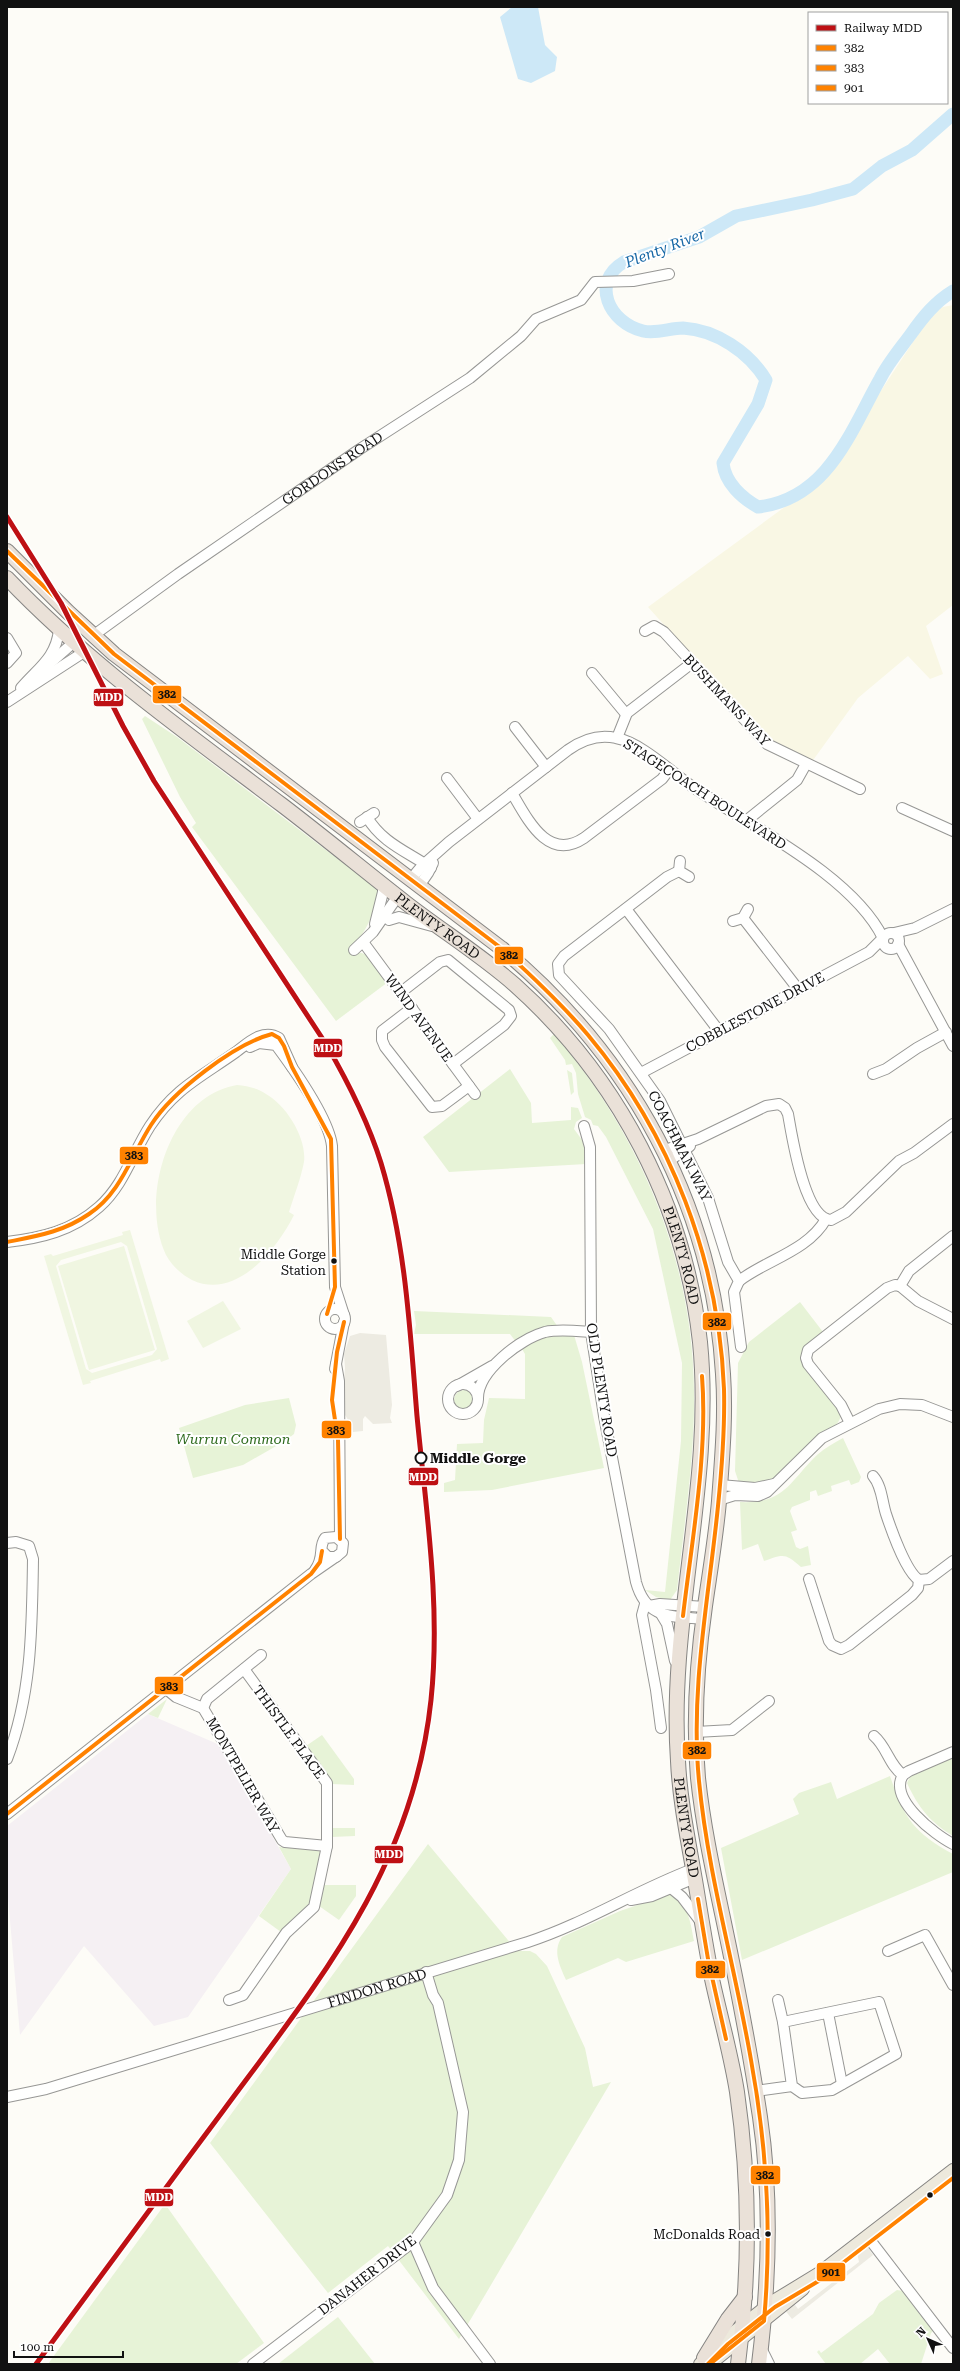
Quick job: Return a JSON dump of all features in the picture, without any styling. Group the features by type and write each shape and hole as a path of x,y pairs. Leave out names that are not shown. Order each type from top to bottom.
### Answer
{"highway":[{"name":"PLENTY ROAD","path":"7,551 94,636 158,689 501,948 552,992 596,1041 619,1073 667,1156 684,1196 704,1256 720,1340 724,1426 719,1500 704,1613 696,1732 699,1781 711,1868 756,2091 766,2165 767,2248 765,2307 759,2364"},
{"name":"PLENTY ROAD","path":"7,578 78,647 401,899 513,983 563,1034 609,1093 636,1138 658,1184 684,1257 699,1337 704,1400 695,1509 678,1673 676,1713 678,1761 684,1820 708,1959 737,2091 744,2141 747,2224 744,2324 738,2364"},
{"name":"GORDONS ROAD","path":"78,647 94,636"},
{"path":"401,899 415,883"},
{"path":"695,1509 708,1490 720,1485"},
{"name":"FINDON ROAD","path":"694,1873 711,1868"},
{"path":"705,2362 726,2322 745,2297"}],"main road":[{"path":"705,2362 741,2340 818,2274 867,2236 951,2175"},
{"path":"705,2362 744,2324 765,2307 818,2274"}],"street":[{"name":"GORDONS ROAD","path":"94,636 178,574 348,457 470,378 521,336 536,319 581,300 595,282 624,282 669,274"},
{"name":"BUSHMANS WAY","path":"645,631 654,626 662,631 767,744 860,789"},
{"path":"11,698 52,654 58,644 59,630"},
{"path":"7,638 16,654 7,663"},
{"name":"GORDONS ROAD","path":"11,698 78,647"},
{"path":"619,739 625,716 692,662"},
{"path":"592,673 625,716"},
{"path":"515,727 546,767"},
{"name":"STAGECOACH BOULEVARD","path":"415,883 435,856 478,819 546,767 582,742 598,738 619,739 631,744 822,870 842,888 870,918 882,939"},
{"path":"746,821 797,780 806,764"},
{"path":"510,794 547,841 558,846 570,845 584,838 658,781 667,769"},
{"path":"448,778 478,819"},
{"path":"902,808 953,831"},
{"path":"367,818 380,835 405,854 418,859 427,866"},
{"path":"689,877 680,866 626,909 719,1031"},
{"path":"375,929 375,919 383,892 383,884"},
{"path":"375,929 381,928 389,920 401,899"},
{"path":"354,950 375,929 401,899"},
{"name":"COACHMAN WAY","path":"626,909 564,956 558,964 557,970 563,980 609,1029 660,1101 708,1198 728,1262 739,1281"},
{"path":"894,946 916,928 953,909"},
{"path":"733,921 745,913 798,989"},
{"path":"389,920 403,917 440,927"},
{"name":"STAGECOACH BOULEVARD","path":"870,918 893,933"},
{"path":"916,928 885,934 882,939 883,944 894,946 906,960 953,1046"},
{"path":"893,933 898,936 894,946"},
{"name":"COBBLESTONE DRIVE","path":"869,952 882,939"},
{"name":"WIND AVENUE","path":"363,942 400,993 412,1008 472,1090 442,1106 432,1107 382,1040 382,1031 412,1008"},
{"name":"COBBLESTONE DRIVE","path":"640,1073 869,952 894,946"},
{"path":"400,993 440,962 448,960 509,1010 511,1016 504,1025 453,1064"},
{"path":"873,1074 884,1070 917,1048 946,1032"},
{"path":"7,1242 55,1233 79,1222 95,1211 118,1186 141,1141 161,1110 190,1082 234,1054 270,1038 292,1067 331,1139 335,1287 344,1318 337,1352 340,1539 343,1549 337,1556 311,1574 7,1814"},
{"path":"667,1156 766,1106 774,1103 782,1105 788,1114 792,1138 806,1188 818,1212 826,1219 834,1220 842,1216 885,1177 904,1166 914,1153 953,1124"},
{"name":"OLD PLENTY ROAD","path":"584,1126 588,1136 590,1150 591,1332 604,1416 636,1582 647,1605 642,1615 656,1690 661,1728"},
{"path":"741,1347 734,1292 739,1281 772,1264 815,1234 826,1219"},
{"path":"900,1286 909,1271 953,1236"},
{"path":"850,1423 841,1405 808,1364 806,1358 807,1353 887,1288 895,1284 900,1286 918,1301 953,1320"},
{"path":"335,1287 326,1320 337,1352"},
{"path":"327,1314 336,1310 344,1318"},
{"path":"328,1326 337,1328 344,1318"},
{"path":"495,1364 481,1383 476,1406 472,1411 464,1414 457,1413 452,1408 449,1401 451,1392 456,1387 495,1364 525,1341 539,1334 559,1331 591,1332"},
{"path":"337,1367 332,1400 338,1440"},
{"path":"456,1387 463,1385 470,1387 476,1392 478,1398"},
{"path":"719,1500 735,1495 758,1496 767,1492 817,1442 850,1423 880,1409 900,1404 922,1405 953,1418"},
{"path":"873,1476 880,1490 886,1514 911,1572 920,1580 929,1579 953,1561"},
{"path":"720,1485 755,1488 776,1484"},
{"path":"311,1574 320,1562 322,1544 334,1528 340,1511"},
{"path":"327,1537 333,1536 340,1539"},
{"path":"7,1543 16,1542 29,1546 33,1559 31,1654 15,1737 7,1759"},
{"path":"322,1551 328,1557 337,1556"},
{"path":"809,1579 829,1641 832,1645 841,1649 849,1645 912,1595 918,1588 920,1580"},
{"path":"647,1605 658,1604 684,1611 704,1613"},
{"path":"647,1605 661,1614 669,1630 678,1673"},
{"path":"661,1614 684,1611"},
{"path":"203,1708 207,1699 261,1655"},
{"name":"THISTLE PLACE","path":"229,2000 243,1994 286,1933 314,1907 327,1846 327,1783 244,1669"},
{"name":"MONTPELIER WAY","path":"166,1688 176,1697 203,1708 282,1840 285,1842 327,1846"},
{"path":"696,1732 732,1730 769,1701"},
{"path":"874,1736 884,1746 894,1767 903,1775"},
{"path":"953,1752 909,1770 903,1775 901,1788 914,1814 930,1831 953,1844"},
{"name":"FINDON ROAD","path":"627,1900 647,1897 671,1888 694,1873"},
{"name":"FINDON ROAD","path":"7,2097 46,2089 540,1938 627,1900 650,1886 694,1873"},
{"path":"671,1888 682,1897 703,1925"},
{"path":"888,1951 925,1935 953,1985"},
{"name":"DANAHER DRIVE","path":"253,2364 413,2242 448,2195 459,2160 462,2137 462,2112 438,2003 439,1994 430,1971"},
{"path":"778,2000 783,2022 792,2086"},
{"path":"756,2091 792,2086 802,2093 832,2090 896,2054 879,2002 783,2022"},
{"path":"828,2012 842,2084"},
{"path":"867,2236 953,2348"},
{"path":"413,2242 433,2288 461,2328 490,2364"},
{"path":"761,2348 769,2364"}],"shaded area":[{"path":"953,305 953,605 926,626 943,674 930,679 908,656 858,698 811,763 769,742 648,607 823,479 932,313 943,307"},
{"path":"360,1333 386,1335 392,1405 390,1418 392,1423 373,1424 365,1416 363,1419 363,1431 353,1432 350,1423 342,1410 345,1368 344,1354 350,1336"},
{"path":"148,1714 220,1745 291,1869 188,2017 154,2026 84,1946 20,2035 7,1886 7,1826"},
{"path":"866,2244 874,2253 869,2249 873,2255 792,2319 784,2309 793,2302 798,2309 859,2262 857,2252"}],"green space":[{"path":"145,716 177,737 380,891 366,929 350,948 354,954 365,954 369,957 388,982 336,1021 192,827 196,823 180,797 142,719"},
{"path":"554,1034 585,1073 612,1114 636,1156 656,1201 672,1247 684,1294 691,1343 694,1392 693,1442 677,1590 670,1600 656,1597 645,1590 665,1592 681,1441 682,1363 653,1229 606,1137 598,1126 593,1125 591,1120 585,1117 578,1094 576,1073 572,1064 566,1065 565,1060 550,1038"},
{"path":"510,1069 531,1103 532,1123 571,1120 571,1107 578,1108 582,1118 576,1122 574,1129 585,1144 586,1164 449,1172 423,1137"},
{"path":"567,1070 572,1073 574,1092 571,1095"},
{"path":"237,1085 260,1090 273,1099 288,1114 299,1133 304,1153 304,1162 289,1212 294,1215 277,1242 266,1256 239,1278 224,1283 208,1285 192,1280 184,1275 174,1266 166,1255 159,1232 156,1206 159,1179 166,1153 178,1129 193,1108 213,1093"},
{"path":"130,1230 169,1359 161,1362 160,1359 90,1381 91,1383 83,1385 44,1256 51,1254 53,1256 123,1235 122,1232","holes":["121,1242 127,1246 157,1349 152,1355 92,1373 86,1369 56,1266 61,1260"]},
{"path":"124,1246 155,1350 89,1370 58,1266"},
{"path":"223,1301 241,1329 203,1348 187,1321"},
{"path":"800,1302 823,1332 803,1349 802,1361 841,1413 840,1418 832,1428 810,1443 781,1474 767,1482 760,1484 739,1483 735,1471 738,1363 749,1342"},
{"path":"414,1311 551,1317 558,1327 516,1342 510,1334 414,1334 416,1325"},
{"path":"574,1335 582,1362 604,1468 492,1490 444,1492 444,1483 455,1480 457,1444 483,1443 484,1420 489,1398 525,1399 525,1354 522,1349 540,1339"},
{"path":"464,1390 471,1393 474,1400 471,1407 464,1410 457,1407 454,1400 457,1393"},
{"name":"Wurrun Common","path":"289,1398 296,1425 294,1434 285,1441 243,1465 193,1478 179,1428 245,1405"},
{"path":"843,1438 861,1477 859,1482 851,1485 849,1480 831,1486 832,1491 818,1496 816,1490 810,1492 810,1500 792,1507 790,1511 797,1530 791,1532 796,1547 800,1549 808,1546 811,1565 801,1567 788,1557 784,1556 764,1561 758,1544 742,1550 740,1502 755,1502 777,1495 792,1482 817,1455"},
{"path":"167,1699 158,1718 148,1714"},
{"path":"322,1735 354,1779 354,1785 332,1784 306,1746"},
{"path":"953,1756 953,1836 931,1819 920,1807 907,1783 910,1777 920,1769"},
{"path":"890,1776 900,1803 912,1823 929,1839 953,1854 953,1872 742,1960 721,1848 799,1814 793,1799 799,1793 831,1782 837,1799"},
{"path":"333,1828 355,1828 355,1836 332,1837"},
{"path":"428,1844 517,1951 530,1951 536,1954 547,1966 585,2048 593,2087 611,2082 459,2339 388,2246 328,2293 210,2143"},
{"path":"279,1847 323,1851 310,1905 281,1932 259,1916 291,1869"},
{"path":"323,1885 356,1885 356,1896 339,1920 319,1906"},
{"path":"670,1894 676,1897 685,1907 690,1921 694,1941 626,1962 618,1958 566,1980 559,1964 557,1953 559,1942 562,1937 620,1911"},
{"path":"165,2204 264,2343 236,2364 48,2364"},
{"path":"897,2290 903,2291 934,2330 931,2333 921,2364 890,2364 878,2349 860,2364 826,2364 817,2352 819,2350 821,2353 873,2314 879,2303"},
{"path":"338,2317 375,2364 278,2364"}],"water":[{"path":"512,7 538,7 545,45 557,57 555,71 531,83 518,79 500,17"}],"waterway":[{"name":"Plenty River","path":"953,114 912,150 882,166 853,189 812,200 736,216 699,237 624,262 614,270 608,280 606,291 608,301 613,311 621,320 631,327 648,332 683,328 708,333 730,344 750,360 759,370 766,380 758,404 723,463 727,477 735,489 758,507 782,501 802,491 819,477 834,460 847,441 883,373 894,356 930,310 953,291"}],"rail line":[{"name":"MDD","path":"7,517 61,603 123,726 154,781 326,1044 350,1087 376,1147 396,1226 406,1289 431,1558 434,1629 434,1664 431,1700 421,1761 404,1817 383,1870 356,1920 326,1968 293,2016 36,2364"}],"transit line":[{"name":"382","path":"7,551 114,654 501,948 557,1001 588,1035 617,1073 644,1114 666,1157 685,1201 701,1247 712,1294 720,1341 724,1389 724,1433 721,1477 699,1678 697,1712 699,1781 703,1816 715,1886 745,2025 761,2125 768,2223 768,2255 764,2321 710,2364"},
{"name":"383","path":"7,1242 60,1229 89,1214 109,1196 117,1185 151,1125 173,1098 188,1084 223,1058 257,1039 272,1034 279,1038 284,1046 292,1067 331,1139 335,1287 327,1314"},
{"name":"383","path":"340,1539 338,1440 332,1400 337,1352 344,1322"},
{"name":"382","path":"683,1616 695,1527 701,1465 703,1435 702,1376"},
{"name":"383","path":"7,1814 311,1574 320,1562 322,1551"},
{"name":"382","path":"698,1899 708,1959 726,2039"},
{"name":"901","path":"708,2364 728,2344 775,2307 822,2279 953,2178"}],"place":[{"name":"Middle Gorge Station","path":"334,1261"},
{"name":"Middle Gorge","path":"421,1458"},
{"name":"McDonalds Road","path":"768,2234"}]}
